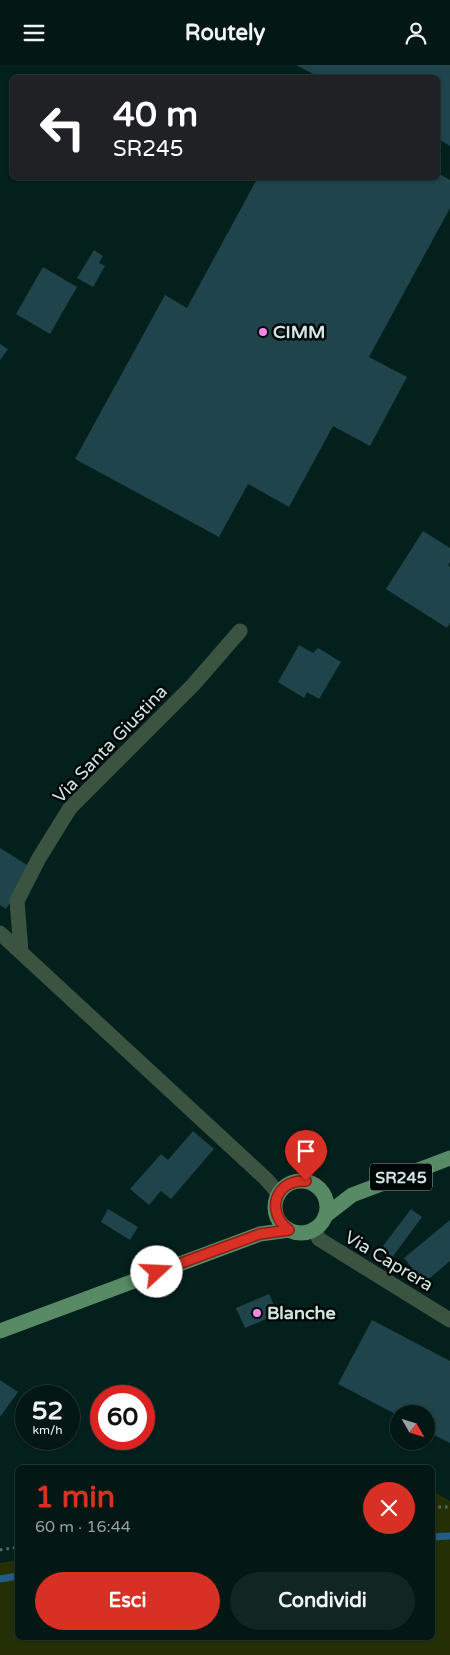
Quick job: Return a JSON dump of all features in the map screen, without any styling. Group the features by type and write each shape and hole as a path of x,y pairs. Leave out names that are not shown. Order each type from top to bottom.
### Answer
{"main road":[{"name":"SR245","path":"352,1195 450,1158"},
{"path":"289,1230 282,1225 276,1210 276,1201 279,1194 288,1185 300,1181 312,1183 322,1191 352,1195"},
{"path":"0,1331 260,1234 289,1230 302,1233 314,1229 325,1216 327,1208 322,1191"},
{"name":"Via Caprera","path":"325,1216 352,1195"},
{"path":"260,1234 276,1210"}],"street":[{"name":"Via Santa Giustina","path":"21,952 17,901 38,858 70,808 186,692 240,631"},
{"path":"0,933 266,1179 279,1194"},
{"name":"Via Caprera","path":"314,1229 319,1239 327,1245 450,1320"}],"path":[{"path":"435,1507 450,1507"},
{"path":"0,1550 15,1548"}],"green space":[{"path":"435,1492 450,1501 450,1655 0,1655 0,1563 15,1560 15,1640 435,1640"}],"building":[{"path":"296,65 450,65 450,146 440,140 440,75 315,75"},
{"name":"CIMM","path":"440,174 450,180 450,208 369,357 407,377 370,446 333,426 289,507 248,484 219,537 75,459 165,295 187,308 256,180 440,180"},
{"path":"94,250 103,256 99,263 105,266 93,287 77,278"},
{"path":"43,267 77,287 50,334 16,314"},
{"path":"0,344 8,349 0,360"},
{"path":"423,531 450,548 450,562 448,565 450,567 450,623 447,628 386,589"},
{"path":"299,645 313,653 318,648 341,662 319,699 307,692 304,698 278,682"},
{"path":"0,848 32,868 6,909 0,905"},
{"path":"193,1131 214,1149 171,1199 161,1191 149,1205 130,1189 161,1154 168,1160"},
{"path":"108,1209 138,1227 130,1240 101,1222"},
{"path":"411,1209 422,1217 391,1259 380,1250"},
{"path":"450,1220 450,1261 424,1283 404,1258"},
{"path":"269,1294 278,1314 245,1328 236,1308"},
{"path":"372,1320 450,1361 450,1443 435,1436 435,1405 390,1405 390,1411 338,1384"},
{"path":"0,1380 15,1390 15,1396 0,1417"}],"waterway":[{"path":"435,1537 450,1536"},
{"path":"0,1579 15,1576"}],"place":[{"name":"CIMM","path":"263,332"},
{"name":"Blanche","path":"257,1313"}],"route":[{"path":"157,1272 260,1234 289,1230 282,1225 278,1218 276,1201 279,1194 288,1185 293,1182 306,1181"}]}
